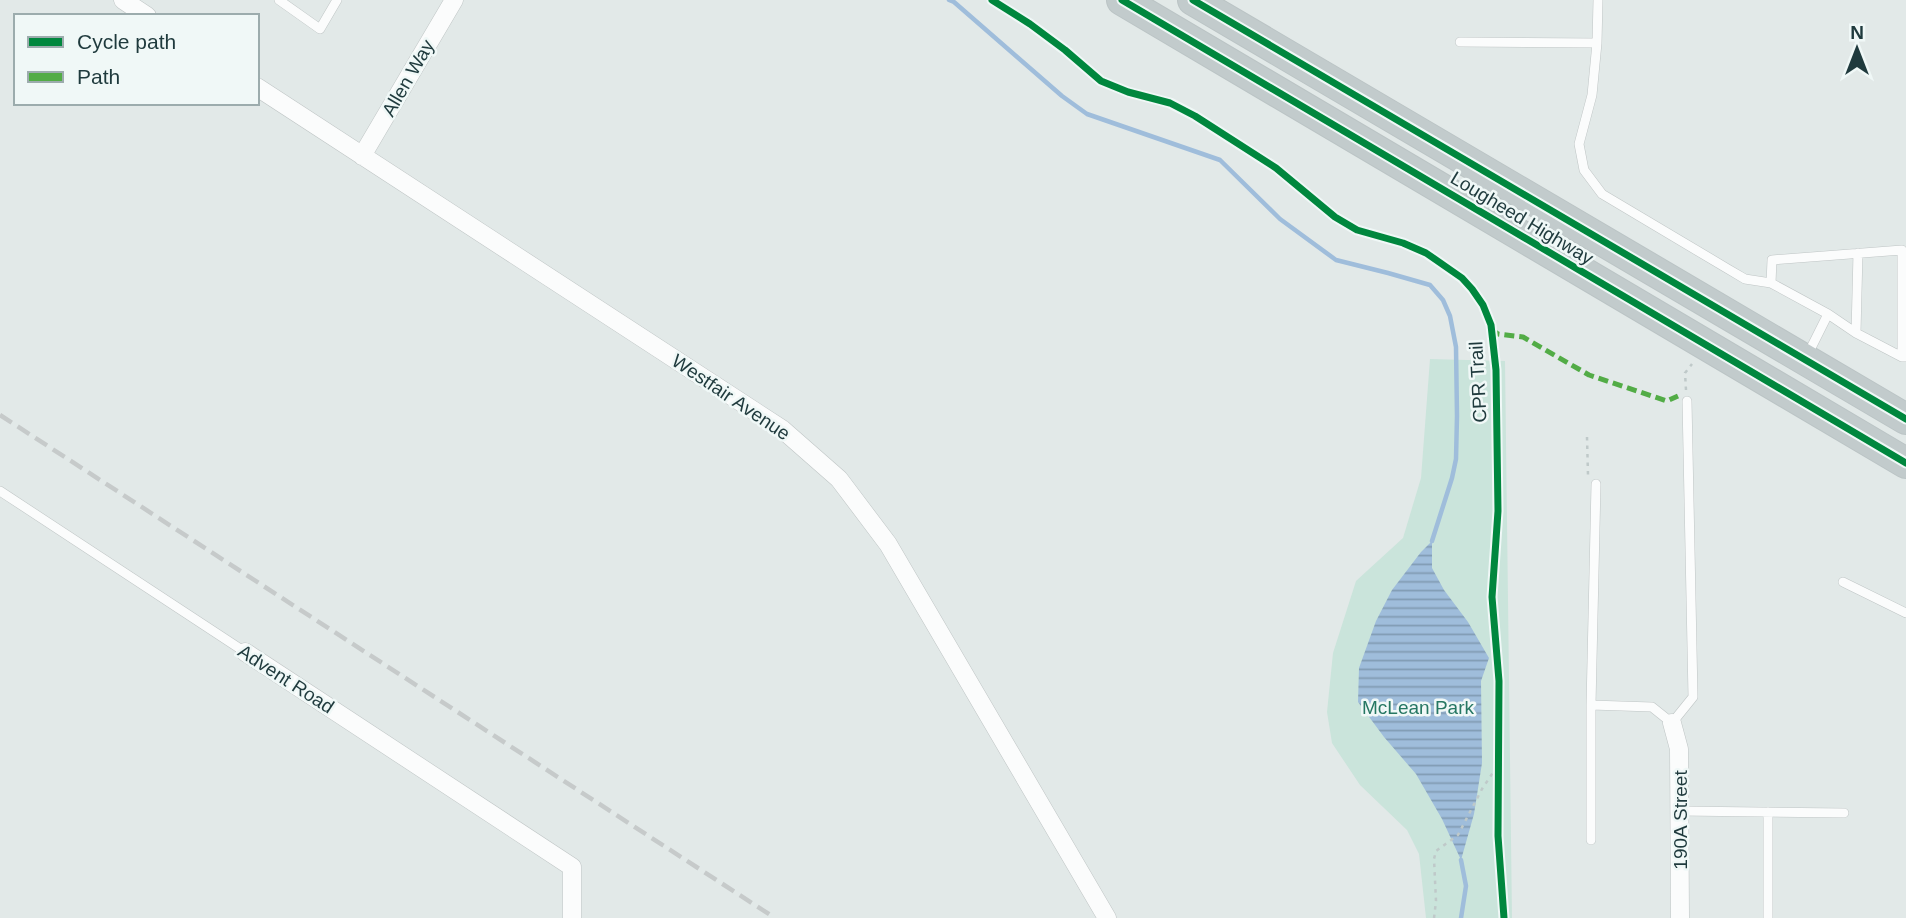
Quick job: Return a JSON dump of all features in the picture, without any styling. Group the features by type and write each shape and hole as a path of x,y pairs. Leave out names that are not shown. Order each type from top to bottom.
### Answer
{"highway":[{"name":"Lougheed Highway","path":"1122,0 1906,464"},
{"name":"Lougheed Highway","path":"1193,0 1906,419"}],"street":[{"path":"123,0 144,14"},
{"name":"Allen Way","path":"362,156 454,0"},
{"name":"Westfair Avenue","path":"259,88 782,429 839,479 888,544 1107,918"},
{"name":"Advent Road","path":"245,652 572,867 572,918"},
{"name":"190A Street","path":"1672,723 1679,748 1680,918"}],"lane":[{"path":"279,0 320,29 337,0"},
{"path":"1598,0 1592,95 1579,144 1584,170 1602,194 1745,279 1771,283 1828,314 1856,333 1904,357 1904,248 1772,260 1771,283"},
{"path":"1461,42 1597,43"},
{"path":"1856,333 1858,253"},
{"path":"1805,361 1828,314"},
{"path":"1591,705 1652,707 1672,723 1693,696 1687,401"},
{"path":"1591,840 1596,484"},
{"name":"Advent Road","path":"0,491 245,652"},
{"path":"1843,582 1906,613"},
{"path":"1681,811 1843,813"},
{"path":"1768,812 1769,918"}],"path":[{"path":"1687,401 1685,373 1694,362"},
{"path":"1587,437 1588,480 1596,484"},
{"path":"1498,753 1498,777"},
{"path":"1434,918 1436,851 1458,835 1498,765"}],"green space":[{"name":"McLean Park","path":"1430,359 1505,361 1512,918 1426,918 1419,854 1407,830 1360,785 1332,743 1327,712 1333,653 1356,581 1403,538 1421,478"}],"water":[{"path":"1432,541 1432,568 1489,658 1481,681 1482,763 1474,814 1461,860 1442,819 1416,774 1358,702 1359,668 1376,621 1392,590"}],"waterway":[{"path":"949,0 1087,114 1220,160 1280,219 1336,260 1430,285 1443,300 1450,316 1456,347 1457,416 1456,459 1432,541"},
{"path":"1461,860 1466,886 1461,918"}],"railway":[{"path":"0,415 775,918"}],"marked path":[{"path":"1491,329 1498,334 1523,337 1589,375 1667,401 1678,396"}],"cycle path":[{"name":"CPR Trail","path":"992,0 1065,50 1101,81 1128,92 1170,103 1195,116 1276,168 1335,217 1357,230 1403,243 1426,253 1462,278 1483,305 1491,325 1496,370 1498,511 1492,597 1499,681 1498,836 1504,918"},
{"path":"1122,0 1906,463"},
{"path":"1193,0 1906,419"}]}
